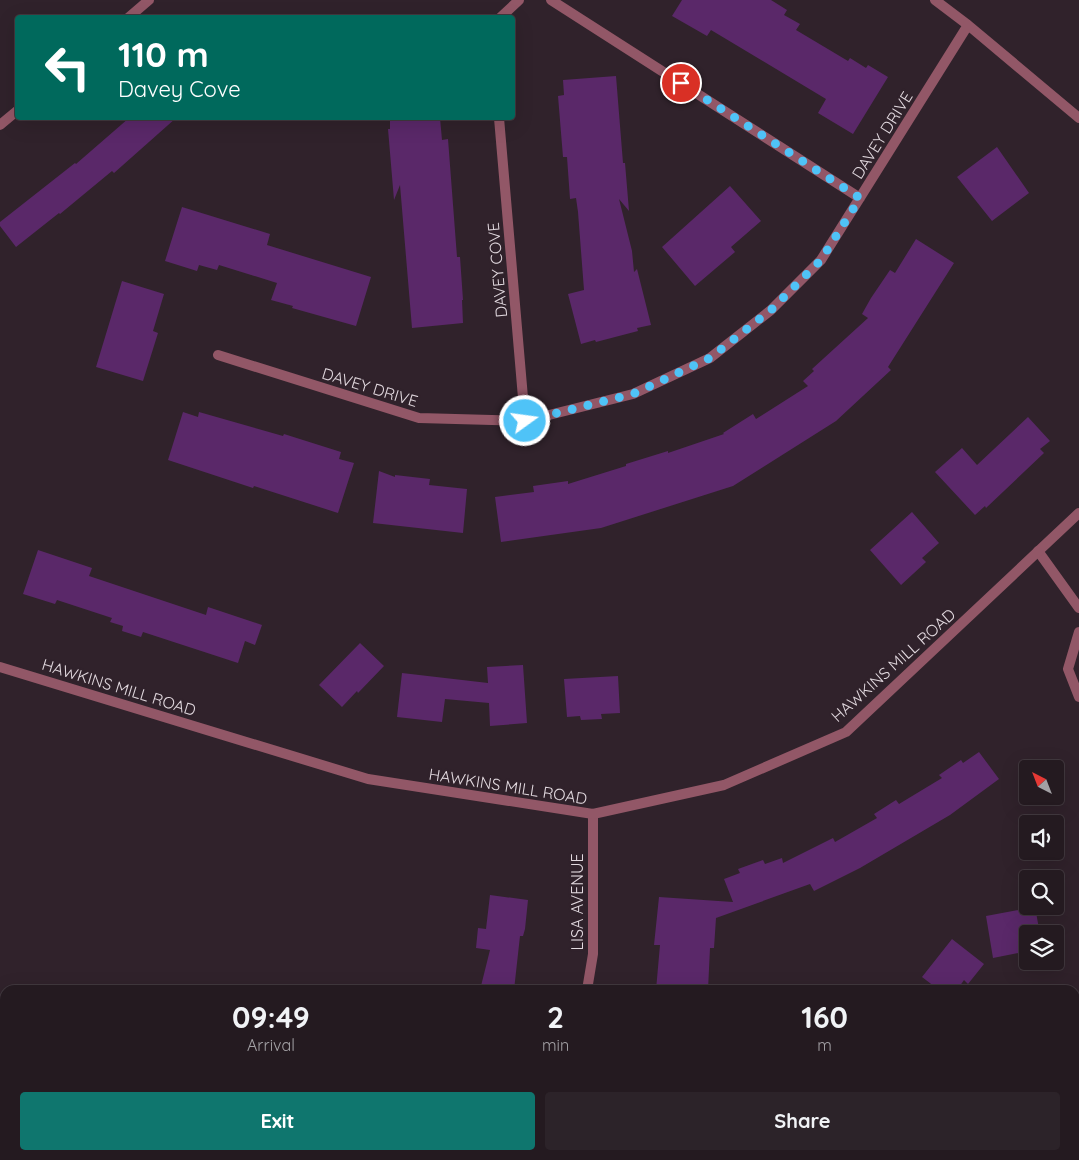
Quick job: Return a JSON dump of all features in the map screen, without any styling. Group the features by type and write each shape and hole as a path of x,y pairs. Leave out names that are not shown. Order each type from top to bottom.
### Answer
{"street":[{"path":"132,15 149,0"},
{"path":"503,15 518,0"},
{"path":"551,0 860,198"},
{"path":"935,0 968,25 1079,118"},
{"name":"DAVEY DRIVE","path":"218,355 419,418 525,421 633,394 710,358 771,310 821,260 968,25"},
{"path":"0,125 15,112"},
{"name":"DAVEY COVE","path":"498,120 525,421"},
{"name":"HAWKINS MILL ROAD","path":"0,667 368,779 593,814 724,785 846,732 1079,513"},
{"path":"1038,551 1079,608"},
{"path":"1079,632 1068,669 1079,697"},
{"name":"LISA AVENUE","path":"588,985 593,954 593,814"}],"building":[{"path":"682,0 771,0 787,10 784,15 800,24 796,30 848,61 850,58 866,68 868,65 888,77 853,134 818,113 826,99 711,30 707,36 672,16"},
{"path":"616,76 629,211 619,199 632,251 634,272 637,269 651,325 637,328 638,331 581,344 568,294 584,290 578,212 576,198 570,199 567,157 563,157 558,96 564,95 563,80"},
{"path":"127,120 174,120 114,173 112,171 16,247 0,226 0,222 76,164"},
{"path":"390,120 440,120 442,140 448,139 457,257 460,257 463,323 412,328 400,185 394,200 388,129 390,129"},
{"path":"997,147 1029,193 992,221 957,177"},
{"path":"730,186 761,221 731,247 735,252 695,286 662,247"},
{"path":"182,207 270,234 267,245 371,277 356,326 292,308 293,306 271,300 277,283 219,265 217,270 199,265 197,271 165,261"},
{"path":"916,239 954,263 888,367 891,370 836,421 733,486 601,528 501,542 495,497 534,492 533,486 568,481 568,484 724,434 753,414 756,419 808,386 803,381 814,371 812,369 868,318 862,314 871,298 890,270 895,273"},
{"path":"122,281 164,294 153,331 158,333 143,381 96,367"},
{"path":"183,412 198,417 199,412 283,436 284,434 341,452 339,459 354,463 338,513 168,460"},
{"path":"1028,417 1050,441 1040,449 1044,453 986,508 985,506 975,515 935,472 962,448 977,465"},
{"path":"379,471 395,477 395,475 430,479 429,485 467,489 463,533 373,523"},
{"path":"912,512 939,543 922,558 926,562 901,585 870,550"},
{"path":"38,550 92,568 89,576 206,615 208,607 262,625 255,645 245,641 238,663 143,632 141,637 122,631 123,626 110,622 112,618 57,600 55,604 23,594"},
{"path":"360,643 384,666 342,707 319,685"},
{"path":"523,665 527,723 490,726 489,703 445,699 442,722 397,717 402,673 488,683 487,667"},
{"path":"618,676 620,713 601,714 602,719 581,720 580,716 567,717 564,679"},
{"path":"979,752 999,779 950,815 860,868 814,891 810,884 716,918 714,948 710,948 708,985 656,985 660,945 654,945 659,897 733,902 724,879 740,873 738,869 763,860 765,864 782,858 783,863 833,838 835,842 877,818 874,814 896,800 899,804 942,778 939,775 961,760 963,763"},
{"path":"490,895 528,900 525,929 523,936 520,936 515,985 481,985 490,950 476,948 478,928 486,929"},
{"path":"1019,910 1019,915 1036,915 1038,925 1019,925 1019,953 993,958 986,916"},
{"path":"952,939 984,964 968,984 964,980 960,985 932,985 922,977"}],"route":[{"path":"525,421 633,394 710,358 771,310 821,260 860,198 681,83"}]}
